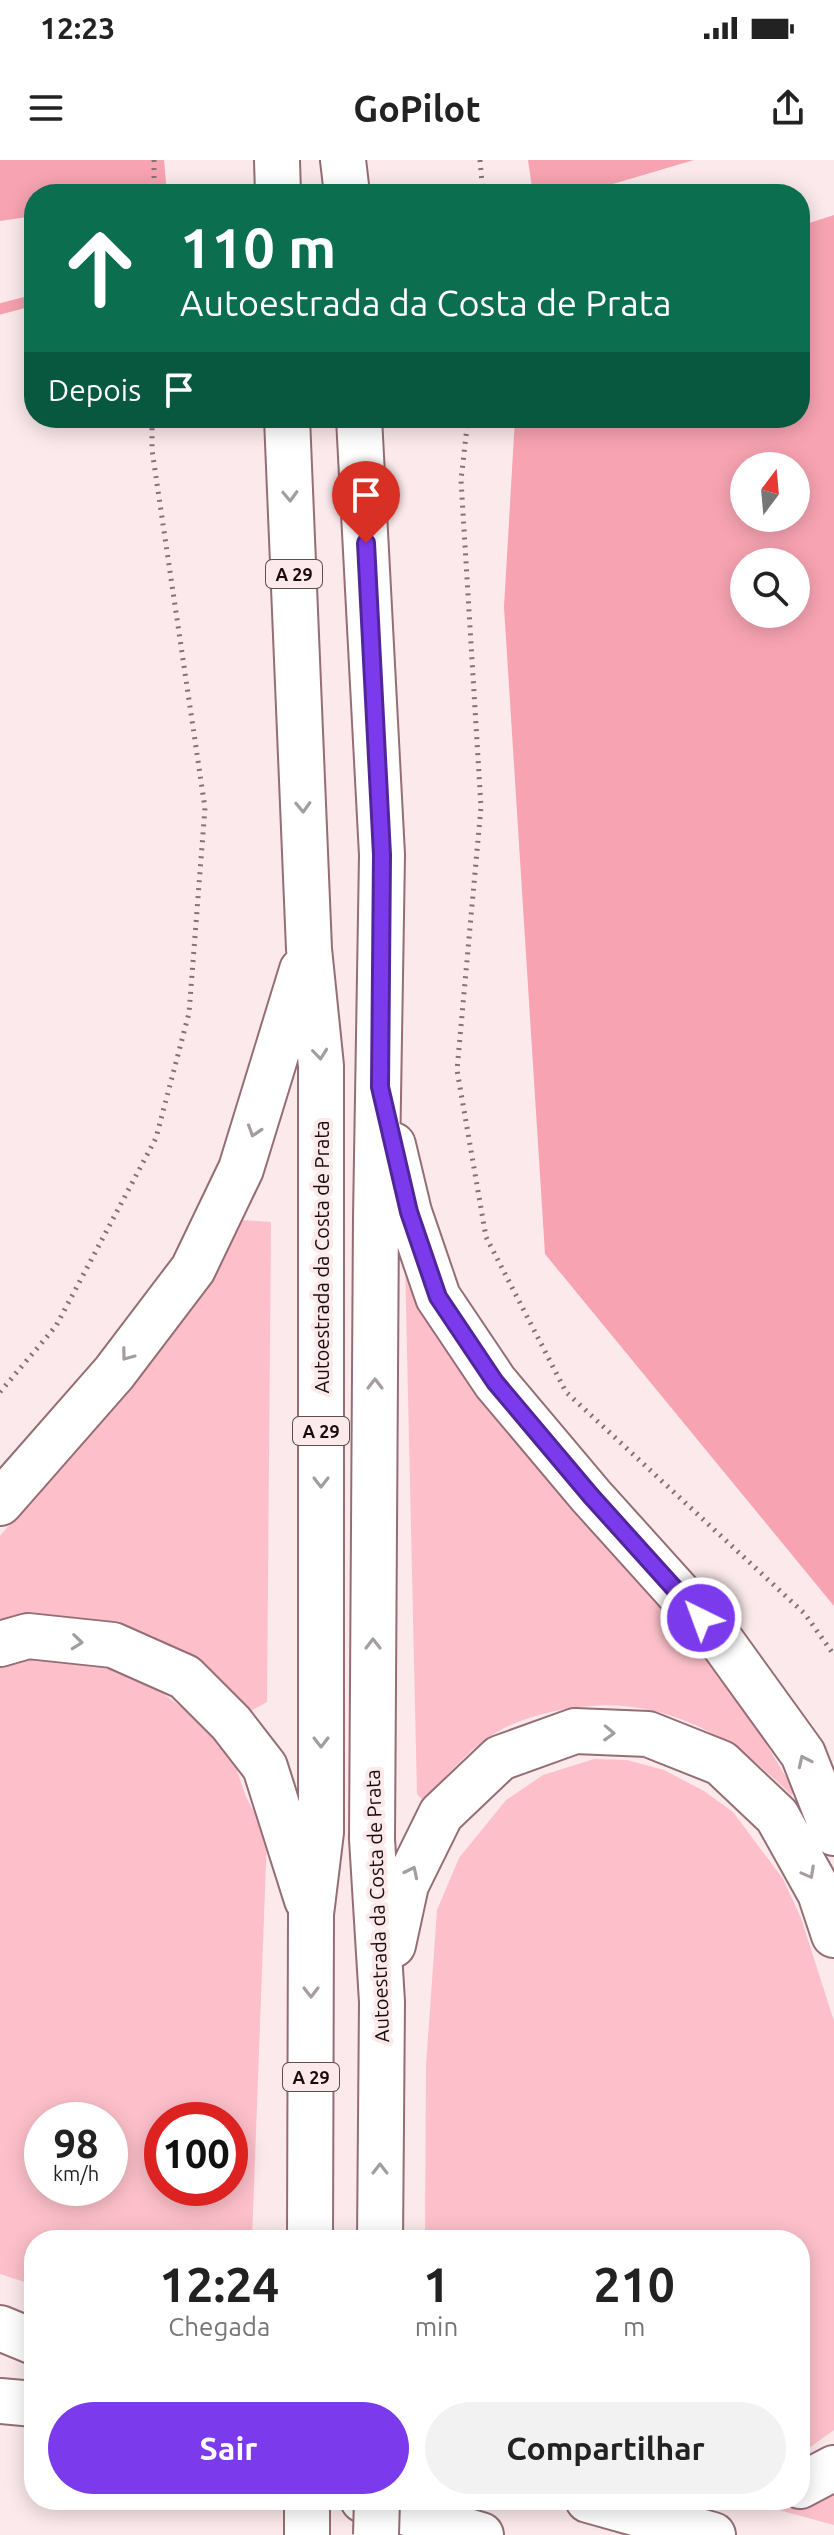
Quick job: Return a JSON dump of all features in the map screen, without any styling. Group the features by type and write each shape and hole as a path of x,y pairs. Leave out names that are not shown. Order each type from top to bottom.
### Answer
{"highway":[{"path":"277,160 278,184"},
{"path":"343,160 346,184"},
{"name":"Autoestrada da Costa de Prata","path":"287,428 309,949 321,1066 321,1832 311,1914 310,2230"},
{"name":"Autoestrada da Costa de Prata","path":"360,428 382,855 372,1839 382,2002 380,2230"},
{"name":"A 29","path":"0,1503 114,1373 193,1269 241,1169 309,949"},
{"name":"A 29","path":"380,1087 409,1212 438,1297 495,1382 591,1496 720,1639 803,1754 834,1833"},
{"name":"A 29","path":"0,1644 28,1636 113,1645 185,1677 231,1723 265,1767 311,1914"},
{"name":"A 29","path":"382,2002 406,1885 441,1814 500,1758 575,1731 648,1734 721,1763 777,1816 820,1893 834,1935"},
{"path":"0,2328 24,2338"},
{"path":"0,2401 24,2403"},
{"path":"810,2481 834,2468"},
{"path":"307,2510 307,2535"},
{"path":"376,2535 377,2510"},
{"path":"397,2510 481,2535"},
{"path":"623,2510 713,2535"}],"path":[{"path":"154,160 154,184"},
{"path":"480,160 482,184"},
{"path":"0,1392 56,1326 156,1138 189,1013 205,808 152,450 152,428"},
{"path":"467,428 461,480 481,807 457,1070 486,1237 566,1392 805,1614 834,1655"}],"shaded area":[{"path":"0,160 164,160 166,184 24,184 24,217 0,221"},
{"path":"528,160 694,160 613,184 532,184"},
{"path":"834,215 834,1606 545,1254 504,607 514,428 810,428 810,223"},
{"path":"242,1220 271,1222 267,1702 249,1712 0,1626 0,1536 168,1335"},
{"path":"405,1262 500,1421 614,1557 703,1654 750,1717 795,1792 791,1795 766,1771 711,1733 652,1710 620,1706 586,1706 551,1712 511,1725 471,1751 423,1800 417,1794"},
{"path":"30,1659 89,1663 144,1679 188,1712 232,1756 246,1797 267,1836 252,2230 24,2230 24,2282 0,2274 0,1666"},
{"path":"594,1759 627,1760 664,1770 704,1791 733,1812 783,1879 801,1918 834,2021 834,2430 812,2446 810,2230 425,2230 426,2065 437,1910 459,1858 506,1800 543,1775"},
{"path":"834,2492 834,2525 778,2510 810,2510 810,2498"}],"waterway":[{"path":"0,309 24,303"}],"route":[{"path":"366,543 382,855 380,1087 409,1212 438,1297 495,1382 591,1496 701,1618"}]}
